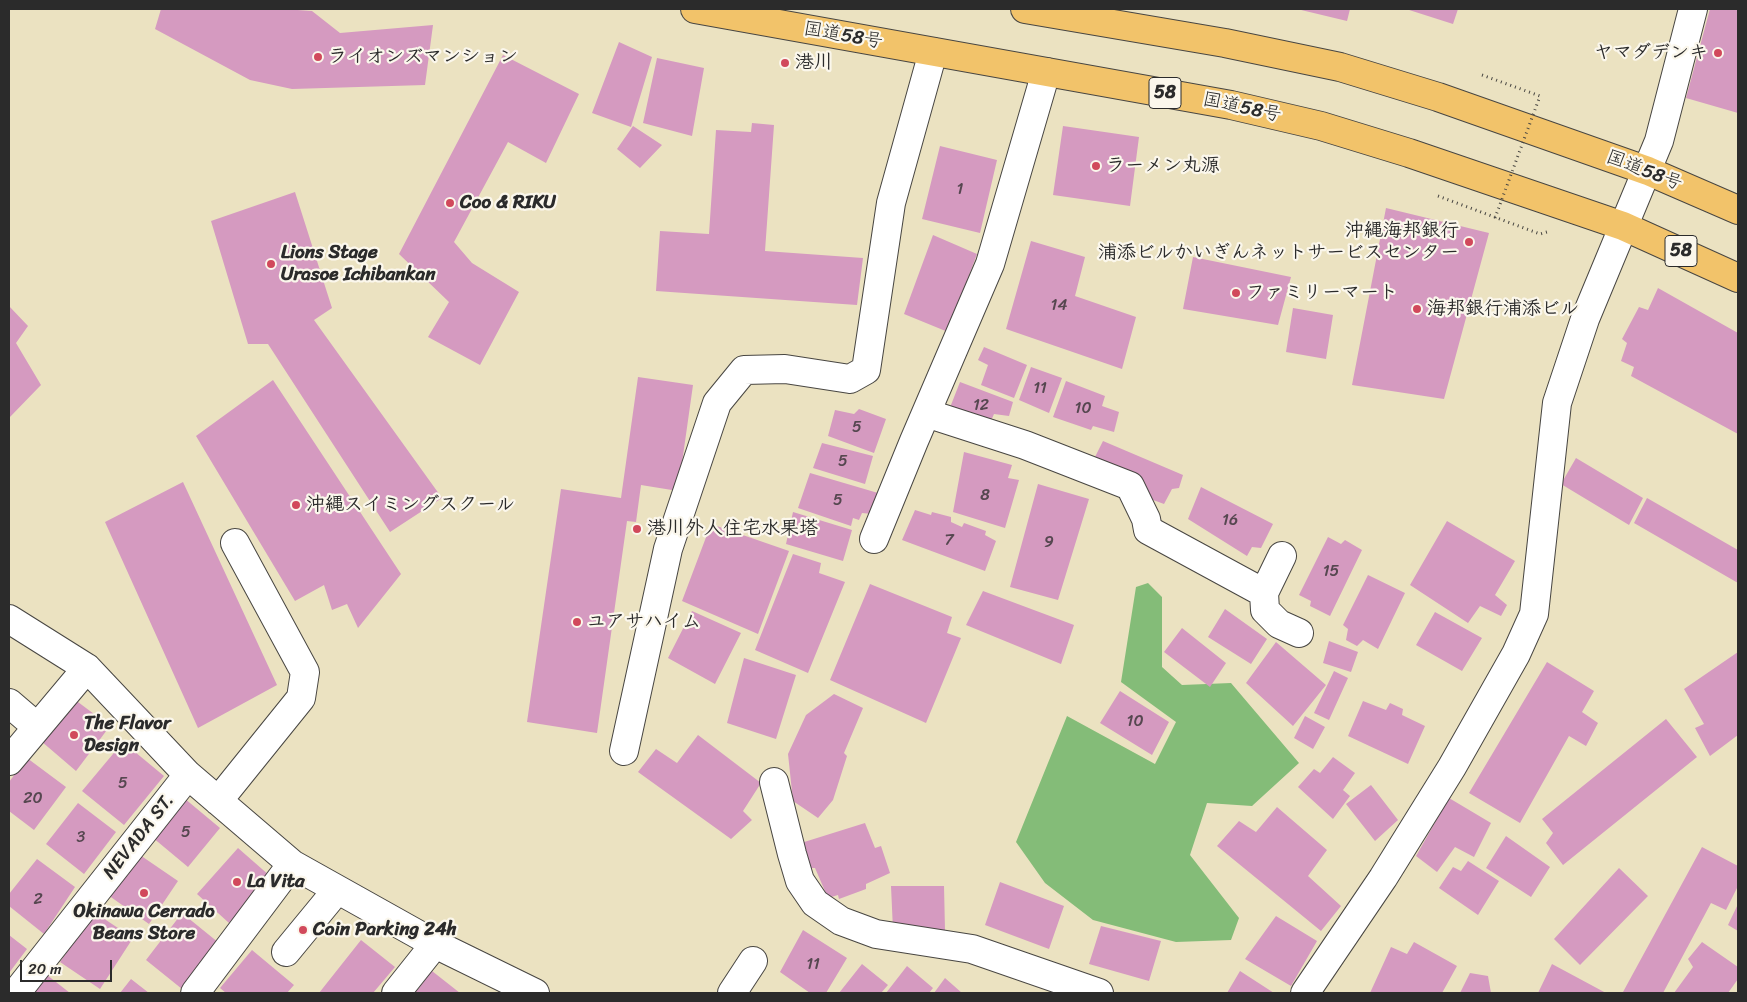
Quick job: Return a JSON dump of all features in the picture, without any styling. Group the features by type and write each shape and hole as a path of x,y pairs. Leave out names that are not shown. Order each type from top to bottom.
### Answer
{"highway":[{"name":"国道58号","path":"695,9 1231,105 1321,126 1409,153 1623,226 1738,278"},
{"name":"国道58号","path":"1025,9 1225,43 1340,68 1438,97 1648,171 1738,210"}],"street":[{"path":"1305,993 1383,878 1452,768 1516,654 1534,614 1557,403 1585,319 1659,141 1694,9"},
{"path":"624,751 668,549 717,403 744,370 785,368 850,379 866,370 892,203 933,52"},
{"path":"874,539 990,264 1046,72"},
{"path":"926,413 1025,445 1130,486 1146,519 1148,530 1264,593"},
{"path":"218,801 301,698 304,672 235,543"},
{"path":"1282,556 1264,593 1265,610 1279,624 1300,633"},
{"path":"9,619 86,668 188,775 292,864 435,944 535,993"},
{"path":"9,761 86,668"},
{"path":"9,703 37,728"},
{"name":"NEVADA ST.","path":"16,993 188,775"},
{"path":"774,782 800,881 815,903 840,921 876,934 972,949 1098,993"},
{"path":"196,993 292,864"},
{"path":"286,952 338,890"},
{"path":"396,993 435,944"},
{"path":"732,993 753,961"}],"path":[{"path":"1482,75 1540,96 1496,218"},
{"path":"1441,198 1540,234"}],"green space":[{"path":"1148,583 1162,597 1162,667 1182,685 1231,683 1299,763 1252,806 1207,803 1190,855 1239,918 1231,940 1176,942 1093,920 1045,883 1016,842 1067,716 1155,764 1176,722 1121,682 1136,587"}],"building":[{"name":"ライオンズマンション","path":"161,9 283,9 312,11 340,33 433,25 425,85 292,89 250,80 155,29"},
{"path":"1297,9 1350,9 1347,21"},
{"path":"1406,9 1458,9 1453,24"},
{"name":"ヤマダデンキ","path":"1710,9 1738,9 1738,113 1686,98"},
{"path":"619,42 652,57 631,127 592,113"},
{"name":"Coo & RIKU","path":"503,55 579,94 546,163 508,142 454,242 472,263 519,292 480,365 428,337 449,302 399,254"},
{"path":"657,58 704,68 692,136 643,123"},
{"path":"752,123 774,125 765,251 863,258 857,305 656,291 660,231 709,234 716,130 751,132"},
{"path":"633,126 662,145 640,168 617,149"},
{"name":"ラーメン丸源","path":"1063,126 1139,137 1130,206 1053,195"},
{"path":"940,146 997,160 980,233 922,219"},
{"path":"295,192 332,308 314,320 442,498 390,532 268,344 248,344 211,221"},
{"name":"海邦銀行浦添ビル","path":"1386,208 1489,233 1444,399 1352,385"},
{"path":"933,235 977,254 948,332 904,314"},
{"path":"1031,241 1085,257 1075,296 1136,317 1122,369 1006,329"},
{"name":"ファミリーマート","path":"1193,257 1291,277 1278,325 1183,309"},
{"path":"1658,288 1738,333 1738,434 1631,376 1634,367 1621,361 1627,343 1622,339 1639,307 1648,310"},
{"path":"9,306 28,326 16,343 41,385 9,418"},
{"path":"1293,308 1333,315 1326,359 1286,352"},
{"path":"984,347 1027,365 1014,398 981,385 988,365 978,360"},
{"path":"1031,367 1062,378 1049,413 1019,400"},
{"name":"ユアサハイム","path":"638,377 693,385 678,491 641,485 636,522 627,521 597,733 527,722 561,489 621,498"},
{"name":"沖縄スイミングスクール","path":"273,380 401,574 358,628 347,604 332,610 324,585 295,601 196,436"},
{"path":"1066,381 1105,396 1102,406 1119,412 1114,432 1093,426 1091,430 1053,417"},
{"path":"960,382 1013,402 1009,416 994,414 990,423 949,410"},
{"path":"859,409 886,419 874,453 828,436 835,410 854,414"},
{"path":"1103,441 1183,475 1179,488 1172,489 1164,504 1145,497 1094,459"},
{"path":"822,443 873,456 865,484 813,468"},
{"path":"964,452 1012,465 1008,478 1019,480 1005,528 953,512"},
{"path":"1576,458 1643,498 1629,525 1561,484"},
{"path":"810,473 878,493 872,514 862,513 859,520 853,518 851,526 798,508"},
{"path":"183,482 277,685 198,728 105,522"},
{"path":"1038,484 1089,499 1058,600 1010,587"},
{"path":"1201,487 1273,524 1261,548 1252,547 1247,556 1188,519"},
{"path":"1647,498 1738,550 1738,583 1634,523"},
{"path":"915,510 931,515 932,512 951,517 951,522 962,527 964,523 986,531 985,535 996,541 985,571 902,540"},
{"path":"793,512 852,530 843,561 786,544"},
{"path":"1447,521 1515,561 1495,595 1507,605 1501,616 1480,606 1468,623 1410,585"},
{"path":"711,524 789,551 758,634 682,601"},
{"path":"1328,537 1341,544 1345,540 1362,550 1330,616 1310,606 1311,601 1299,595"},
{"path":"793,554 821,563 819,573 845,582 808,673 755,650"},
{"path":"1368,575 1405,593 1378,649 1363,640 1357,646 1346,640 1348,629 1343,625"},
{"path":"870,584 952,617 947,633 961,638 926,723 830,680"},
{"path":"983,591 1074,625 1061,664 966,625"},
{"path":"1225,609 1267,639 1251,664 1208,637"},
{"path":"692,611 741,633 715,684 668,658"},
{"path":"1435,612 1482,638 1462,671 1416,645"},
{"path":"1182,628 1226,663 1210,687 1164,652"},
{"path":"1329,641 1358,652 1351,672 1323,663"},
{"path":"1276,642 1326,685 1293,726 1246,683"},
{"path":"1738,652 1738,735 1710,756 1695,728 1704,724 1684,689"},
{"path":"744,658 796,675 776,739 727,723"},
{"path":"1547,662 1594,691 1582,712 1598,723 1586,746 1569,736 1520,823 1469,793"},
{"path":"1334,671 1348,678 1329,720 1314,713"},
{"path":"1120,691 1169,722 1152,755 1100,723"},
{"path":"834,694 863,708 844,753 847,756 833,800 818,818 793,801 788,754 806,715"},
{"path":"74,699 110,726 76,771 41,741"},
{"path":"1363,701 1386,710 1390,703 1403,709 1402,715 1425,726 1408,764 1348,736"},
{"path":"1305,716 1325,727 1313,749 1294,738"},
{"path":"1666,719 1697,757 1563,865 1546,843 1553,833 1542,819"},
{"path":"698,735 761,783 743,811 752,820 731,839 638,772 656,749 677,763"},
{"path":"123,742 164,776 124,825 82,791"},
{"path":"1333,757 1355,773 1343,790 1350,796 1333,819 1298,787 1314,769 1320,773"},
{"path":"27,758 66,787 34,830 9,811 9,782"},
{"path":"1371,785 1398,820 1375,841 1346,804"},
{"path":"184,798 220,828 188,867 152,837"},
{"path":"1449,798 1491,823 1474,857 1455,847 1437,872 1416,856"},
{"path":"78,803 116,832 84,874 46,844"},
{"path":"1277,807 1327,850 1308,876 1341,906 1321,931 1217,846 1239,821 1256,832"},
{"path":"865,823 875,848 881,846 890,873 866,884 866,889 839,899 838,895 828,898 815,868 808,868 801,843"},
{"path":"1506,836 1550,867 1531,897 1486,868"},
{"path":"1702,847 1738,866 1738,886 1726,910 1711,903 1663,993 1623,992"},
{"name":"La Vita","path":"238,848 270,876 229,923 197,894"},
{"path":"137,853 178,881 149,924 108,895"},
{"path":"37,859 75,887 44,934 9,906 9,894"},
{"path":"1468,861 1499,881 1478,915 1439,888 1453,867 1461,871"},
{"path":"1619,868 1648,896 1580,965 1554,939"},
{"path":"1000,882 1064,906 1049,949 985,925"},
{"path":"891,886 944,886 945,930 893,930"},
{"path":"1738,904 1738,931 1728,925"},
{"path":"94,912 133,938 100,989 60,962"},
{"path":"182,913 219,943 182,989 146,960"},
{"path":"1276,916 1317,941 1291,986 1245,959"},
{"path":"1101,926 1161,941 1149,981 1089,964"},
{"path":"803,930 847,958 826,993 810,993 780,972"},
{"path":"9,935 27,949 9,973"},
{"path":"361,940 395,967 373,993 319,993"},
{"path":"1414,942 1457,966 1442,993 1370,993 1391,947 1407,954"},
{"path":"1702,942 1738,967 1738,979 1728,993 1674,993 1693,967 1688,959"},
{"path":"252,950 294,985 287,993 226,993 220,988"},
{"path":"862,964 888,985 881,993 839,993"},
{"path":"1552,964 1606,993 1538,993"},
{"path":"907,966 933,988 929,993 886,993"},
{"path":"432,971 460,993 415,993"},
{"path":"1240,971 1274,993 1227,993"},
{"path":"1470,973 1488,976 1491,993 1460,993"},
{"path":"47,975 70,993 32,993"},
{"path":"945,978 962,993 934,993"},
{"path":"131,979 149,993 120,993"}],"place":[{"name":"ヤマダデンキ","path":"1718,53"},
{"name":"ライオンズマンション","path":"318,57"},
{"name":"港川","path":"785,63"},
{"name":"ラーメン丸源","path":"1096,166"},
{"name":"Coo & RIKU","path":"450,203"},
{"name":"沖縄海邦銀行 浦添ビルかいぎんネットサービスセンター","path":"1469,242"},
{"name":"Lions Stage Urasoe Ichibankan","path":"271,264"},
{"name":"ファミリーマート","path":"1236,293"},
{"name":"海邦銀行浦添ビル","path":"1417,309"},
{"name":"沖縄スイミングスクール","path":"296,505"},
{"name":"港川外人住宅水果塔","path":"637,529"},
{"name":"ユアサハイム","path":"577,622"},
{"name":"The Flavor Design","path":"74,735"},
{"name":"La Vita","path":"237,882"},
{"name":"Okinawa Cerrado Beans Store","path":"144,893"},
{"name":"Coin Parking 24h","path":"303,930"}]}
